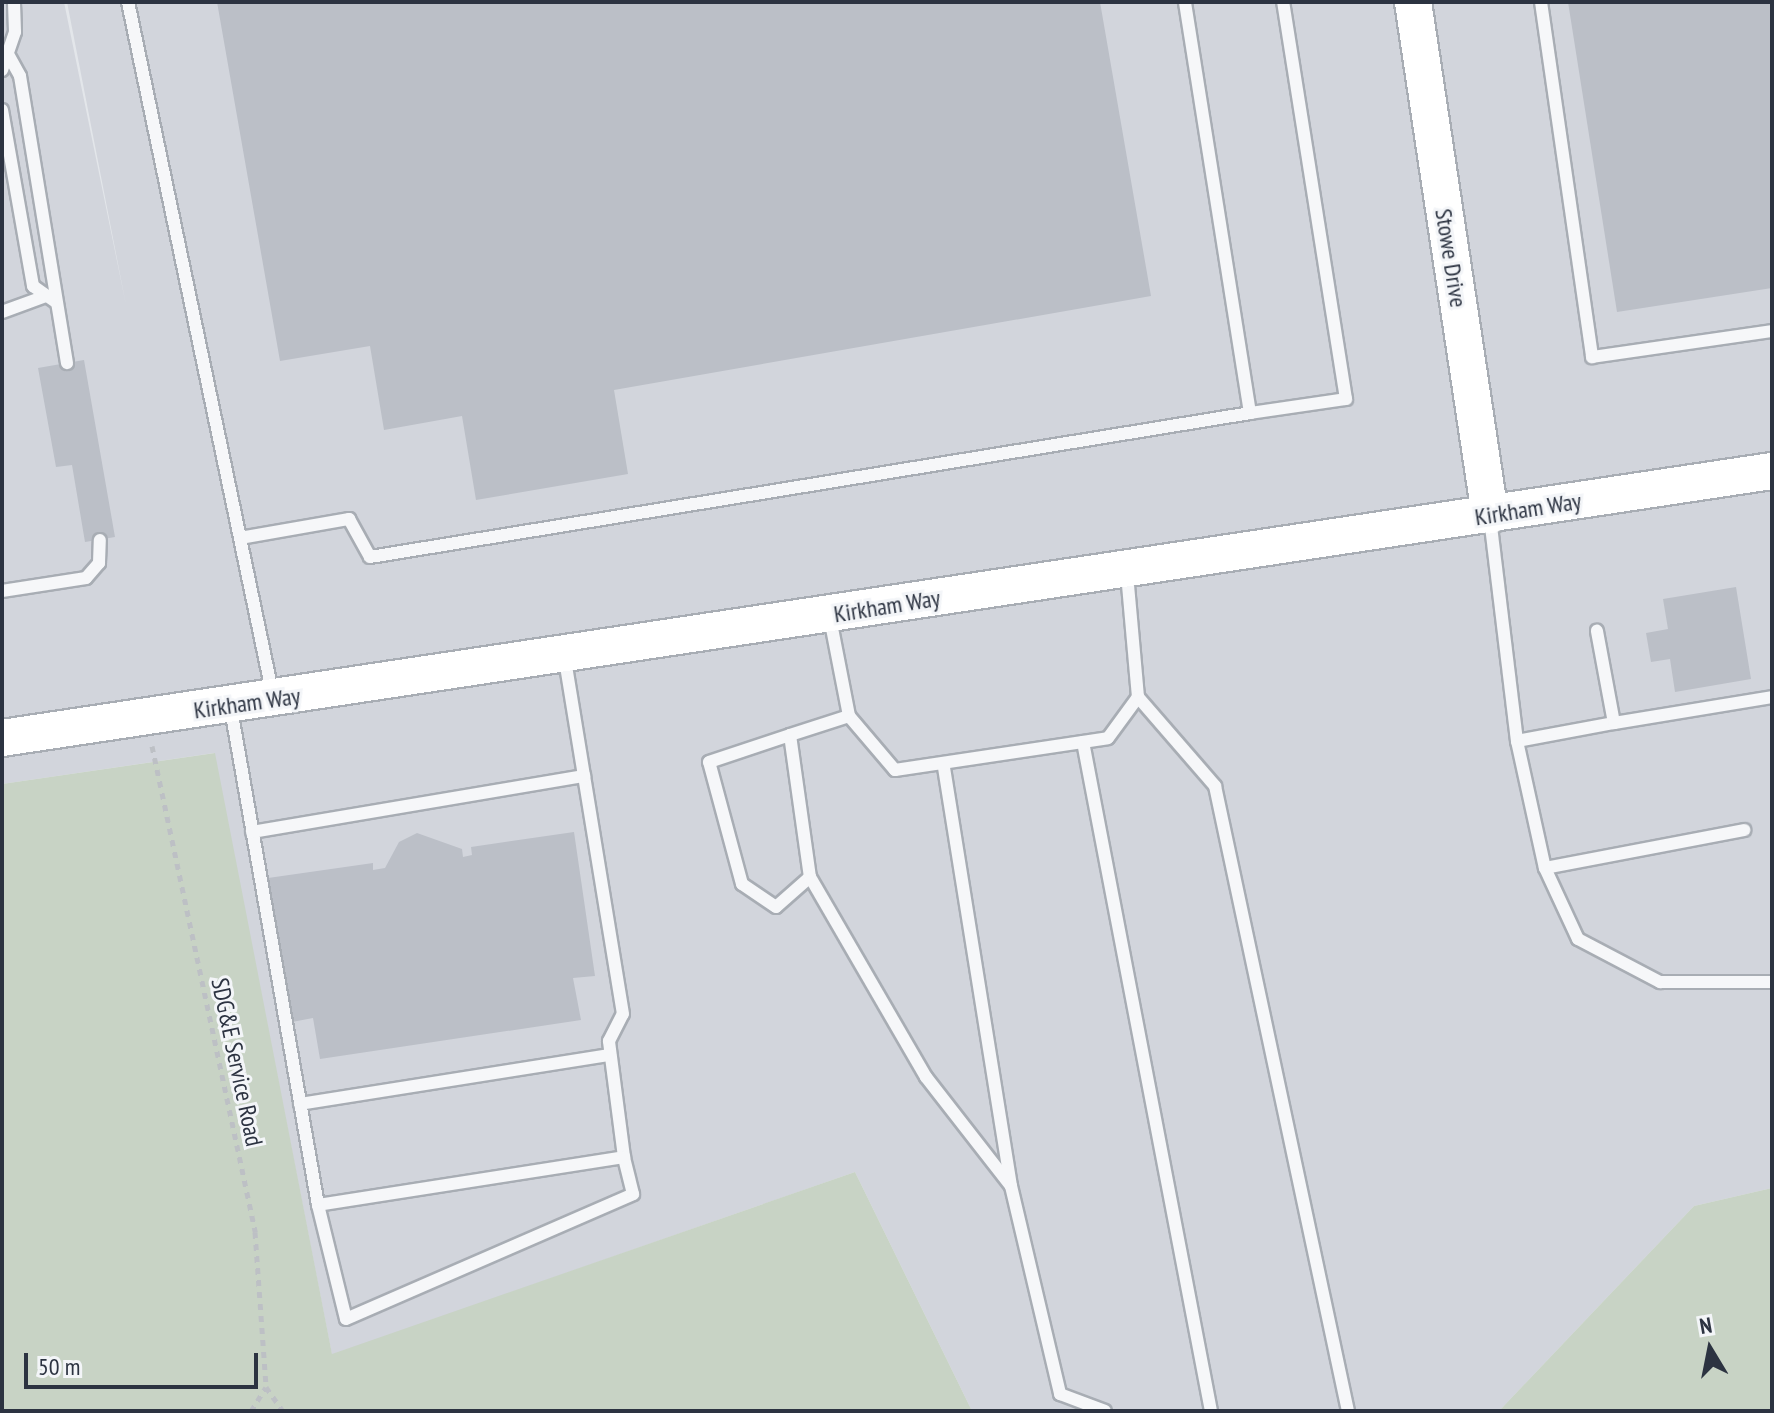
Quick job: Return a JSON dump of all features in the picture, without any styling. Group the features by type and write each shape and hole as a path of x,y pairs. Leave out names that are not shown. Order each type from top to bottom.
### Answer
{"main road":[{"name":"Stowe Drive","path":"1413,2 1490,515"},
{"name":"Kirkham Way","path":"2,738 1772,471"}],"lane":[{"path":"2,70 14,2"},
{"path":"128,2 273,699"},
{"path":"1185,2 1250,413"},
{"path":"240,538 349,519 370,557 1346,399 1283,2"},
{"path":"1541,2 1592,357 1772,331"},
{"path":"6,57 20,76 51,299 67,363"},
{"path":"2,110 33,286 51,299"},
{"path":"2,312 51,299"},
{"path":"1490,515 1517,741 1545,868 1578,939 1660,982 1772,982"},
{"path":"2,591 46,587 96,570 100,540"},
{"path":"1127,570 1138,697 1215,786 1348,1411"},
{"path":"830,615 849,716 895,770 1108,738 1138,697"},
{"path":"1597,631 1614,723"},
{"path":"230,706 318,1205 346,1319 633,1194 624,1157 609,1041 623,1014 564,655"},
{"path":"1517,741 1772,697"},
{"path":"810,877 776,907 742,884 709,762 849,716"},
{"path":"790,735 810,877 926,1077 1011,1186"},
{"path":"1083,742 1211,1411"},
{"path":"943,763 1011,1186 1060,1394 1105,1411"},
{"path":"252,832 584,776"},
{"path":"1545,868 1744,830"},
{"path":"300,1104 610,1055"},
{"path":"318,1205 624,1157"}],"path":[{"name":"SDG&E Service Road","path":"146,718 255,1232 266,1387"},
{"path":"251,1411 266,1387 283,1411"}],"shaded area":[{"path":"2,2 64,2 126,305 67,2 1772,2 1772,1188 1694,1206 1499,1411 972,1411 855,1172 332,1355 214,753 2,784"}],"green space":[{"path":"215,753 332,1354 855,1172 972,1411 2,1411 2,784"},
{"path":"1772,1188 1772,1411 1499,1411 1694,1206"}],"building":[{"path":"217,2 1100,2 1151,296 614,390 628,474 476,500 462,416 384,430 370,346 280,361"},
{"path":"1568,2 1772,2 1772,288 1617,312"},
{"path":"84,360 115,537 85,542 72,465 56,467 38,368"},
{"path":"1736,587 1751,679 1675,692 1670,659 1651,662 1646,633 1668,629 1663,599"},
{"path":"574,832 595,976 573,978 581,1020 320,1059 313,1018 292,1022 268,878 373,863 373,870 385,868 399,842 417,833 462,849 463,857 472,855 471,847"}]}
